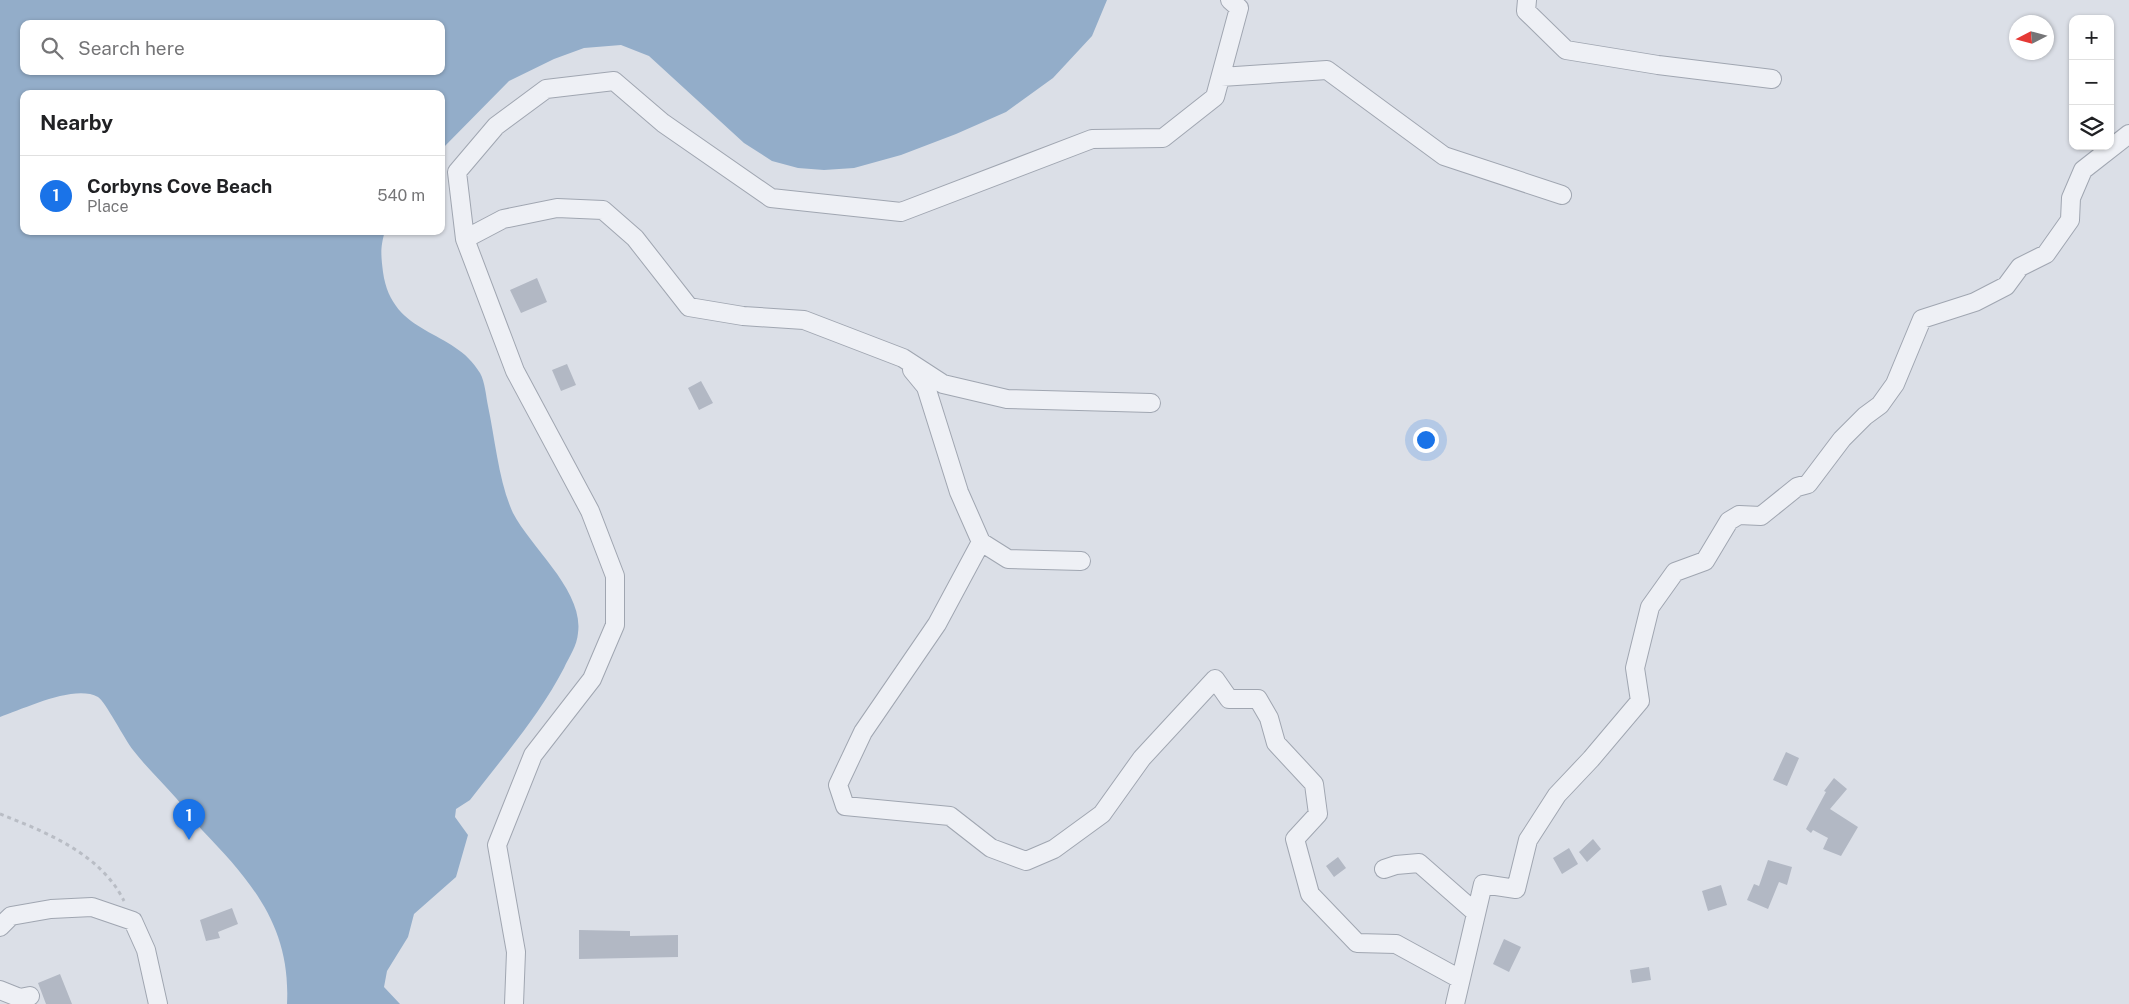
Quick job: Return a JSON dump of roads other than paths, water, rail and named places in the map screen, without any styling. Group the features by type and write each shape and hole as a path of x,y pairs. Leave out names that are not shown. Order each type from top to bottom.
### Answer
{"street":[{"path":"514,1004 516,952 497,845 533,755 592,679 615,625 616,576 590,510 515,371 465,239 457,172 496,126 546,89 614,81 663,123 771,198 901,212 1092,139 1163,138 1215,97 1239,8 1230,0"},
{"path":"1526,0 1526,11 1566,50 1658,65 1772,78"},
{"path":"1221,77 1327,70 1444,156 1562,195"},
{"path":"1455,1004 1483,884 1516,889 1528,840 1557,794 1591,759 1640,701 1635,668 1650,607 1675,572 1705,561 1729,521 1740,515 1761,516 1797,487 1808,484 1842,439 1865,416 1880,405 1895,384 1922,319 1975,302 2006,286 2020,267 2046,254 2070,220 2071,198 2083,170 2129,134"},
{"path":"465,239 503,219 557,208 603,210 634,238 689,307 743,316 804,320 903,358 943,384 1007,398 1151,403"},
{"path":"903,358 926,387 959,492 981,542 1008,559 1081,561"},
{"path":"981,542 937,624 863,732 838,785 845,806 950,816 991,848 1026,861 1054,849 1102,814 1142,758 1215,679 1230,698 1258,699 1270,718 1276,743 1314,784 1318,814 1295,839 1310,894 1357,943 1396,944 1460,979"},
{"path":"1384,869 1396,865 1419,863 1476,913"},
{"path":"0,926 11,916 51,909 92,907 133,921 146,950 158,1004"},
{"path":"0,990 20,998 30,996"}],"water":[{"path":"0,0 1107,0 1092,36 1053,78 1006,112 901,155 854,168 824,170 798,168 772,161 744,143 649,56 621,45 584,48 554,59 509,81 445,146 445,90 20,90 20,235 384,235 381,252 383,272 389,293 398,309 411,321 455,347 469,358 480,373 508,501 521,526 565,586 573,601 578,617 578,633 574,647 554,686 532,720 470,800 456,809 455,817 468,835 456,877 414,914 408,937 387,971 384,987 400,1004 287,1004 287,977 282,952 275,929 265,908 237,868 133,750 101,700 88,694 76,694 49,699 0,717"}],"place":[{"name":"Corbyns Cove Beach","path":"189,840"}]}
